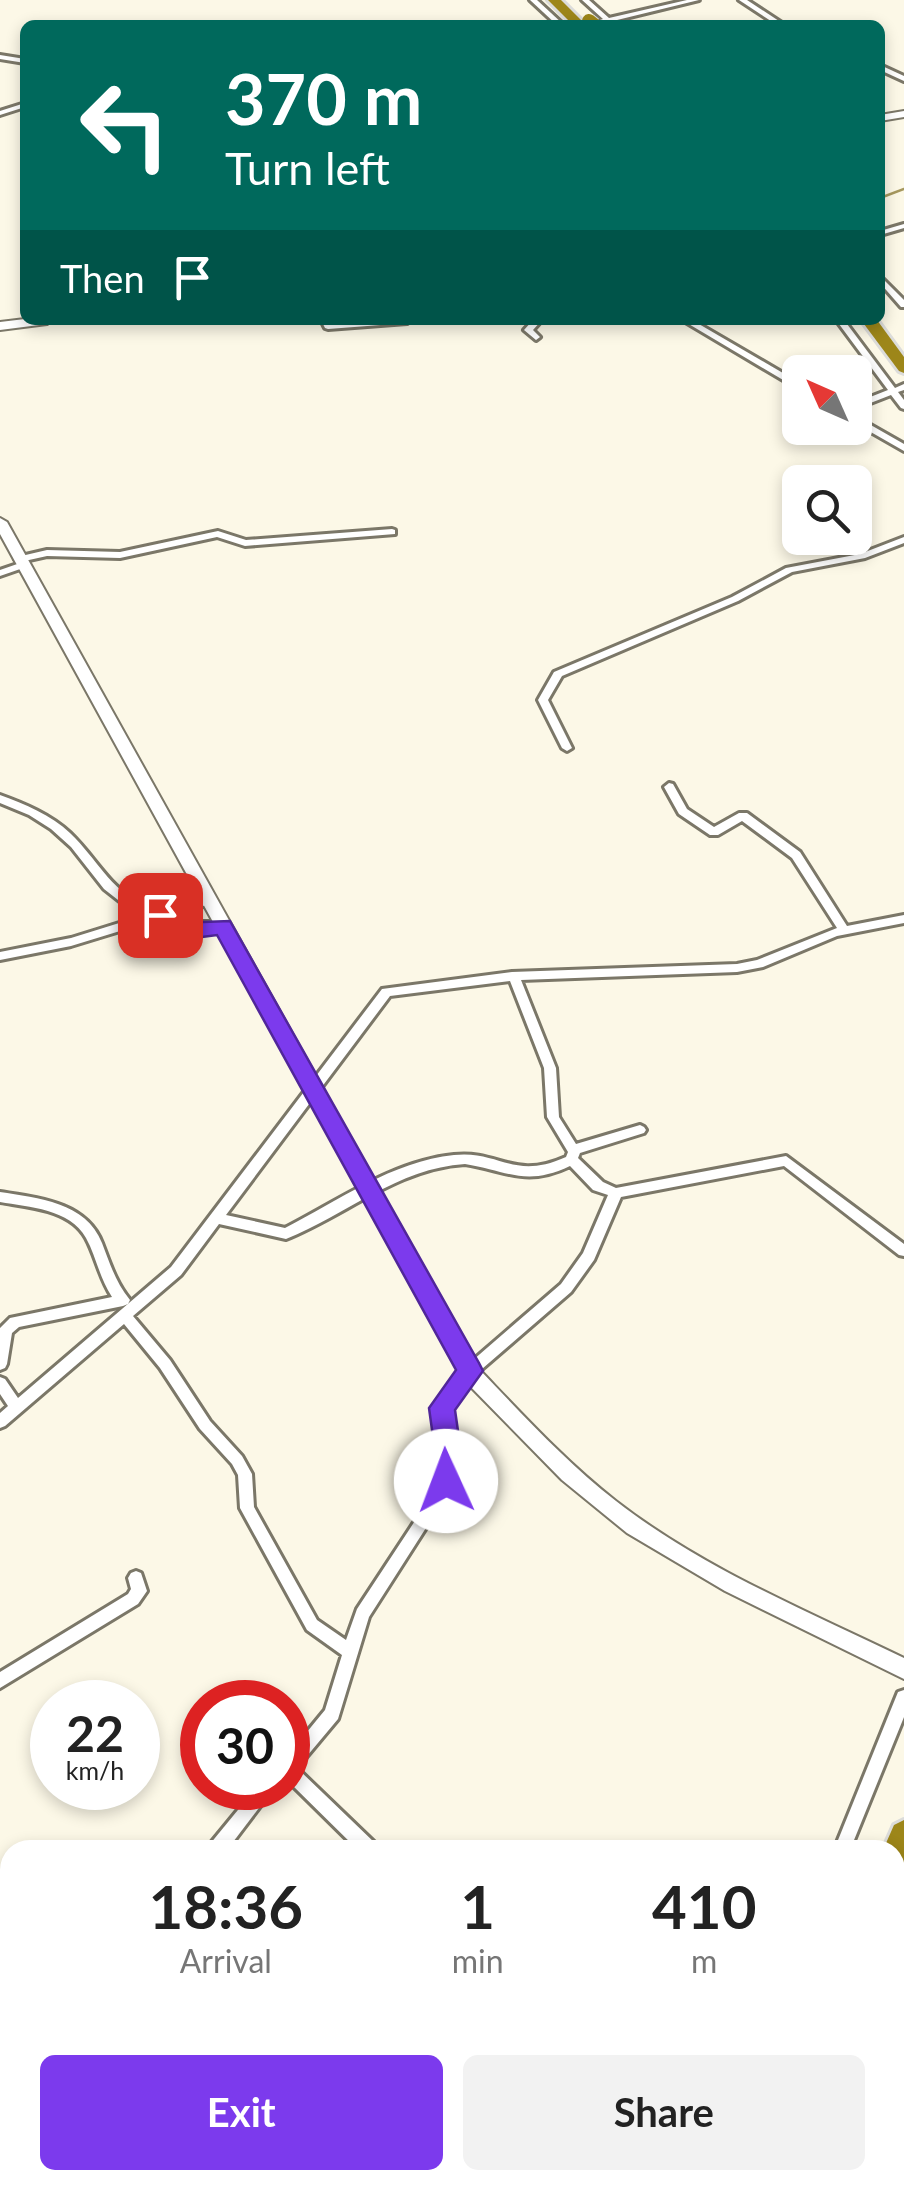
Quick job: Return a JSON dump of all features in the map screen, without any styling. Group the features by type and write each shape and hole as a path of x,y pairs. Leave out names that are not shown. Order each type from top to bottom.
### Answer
{"highway":[{"path":"554,0 581,20"},
{"path":"567,0 583,20"},
{"path":"885,322 904,346"},
{"path":"873,325 904,368"}],"street":[{"path":"533,0 555,20"},
{"path":"585,0 608,20"},
{"path":"622,20 696,0"},
{"path":"742,0 774,20"},
{"path":"885,284 904,305"},
{"path":"533,325 528,330 536,338"},
{"path":"695,325 782,376"},
{"path":"844,325 899,389 904,406"},
{"path":"872,399 899,389"},
{"path":"872,429 904,448"},
{"path":"0,522 470,1371 568,1473 632,1524 725,1582 904,1669"},
{"path":"0,573 47,553 120,556 218,534 245,543 392,532"},
{"path":"568,748 544,704 546,688 558,674 735,599 789,570 862,556 904,540"},
{"path":"668,786 683,811 714,832 743,816 790,849 844,930"},
{"path":"0,799 51,824 112,890 153,912 202,930 223,926"},
{"path":"0,956 71,942 206,896"},
{"path":"0,1422 126,1307 176,1271 386,992 514,976 737,968 759,964 844,930 904,919"},
{"path":"514,976 550,1068 553,1117 572,1155 598,1186 616,1193 786,1161 904,1250"},
{"path":"217,1218 286,1234 368,1190 449,1160 531,1174 640,1130"},
{"path":"310,1742 332,1714 370,1598 440,1496 450,1466 442,1408 470,1371 566,1288 590,1256 616,1193"},
{"path":"0,1197 55,1206 94,1238 104,1276 205,1424 245,1474 247,1508 312,1625 350,1651"},
{"path":"0,1364 6,1330 15,1322 126,1307"},
{"path":"0,1383 17,1407"},
{"path":"0,1680 132,1599 139,1592 136,1578"},
{"path":"846,1840 904,1697"},
{"path":"310,1792 357,1840"},
{"path":"227,1840 250,1810"}],"waterway":[{"path":"885,196 904,189"}],"route":[{"path":"160,915 202,930 223,926 470,1371 442,1408 450,1466 446,1481"}]}
